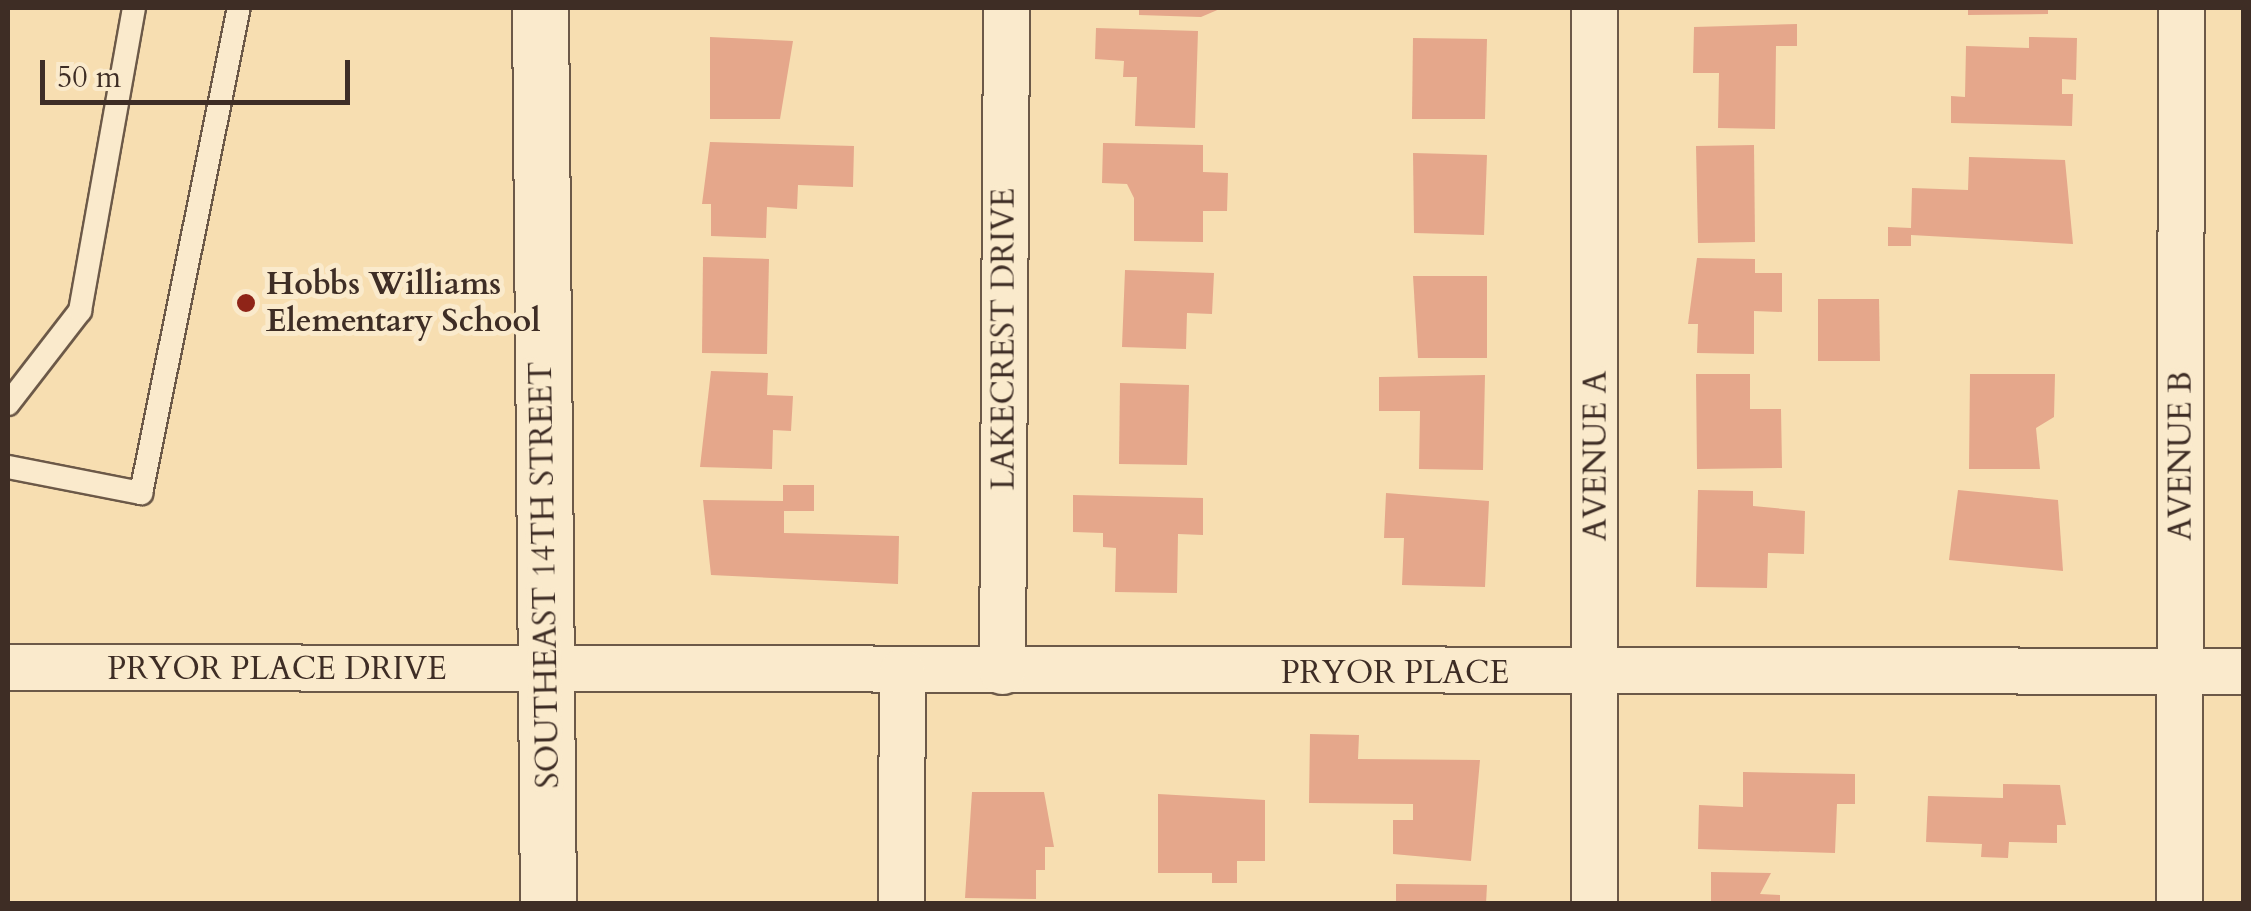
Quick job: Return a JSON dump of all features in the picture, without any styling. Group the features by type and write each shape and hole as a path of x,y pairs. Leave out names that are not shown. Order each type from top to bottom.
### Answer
{"street":[{"name":"SOUTHEAST 14TH STREET","path":"540,8 548,904"},
{"name":"LAKECREST DRIVE","path":"1002,671 1006,8"},
{"name":"AVENUE A","path":"1594,8 1594,904"},
{"name":"AVENUE B","path":"2180,904 2181,8"},
{"name":"PRYOR PLACE DRIVE","path":"8,667 546,671"},
{"name":"PRYOR PLACE","path":"546,671 2244,671"},
{"path":"901,904 902,671"}],"lane":[{"path":"8,404 80,310 134,8"},
{"path":"8,467 140,493 239,8"}],"building":[{"path":"1139,8 1222,8 1201,17 1139,15"},
{"path":"1968,8 2048,8 2048,14 1968,15"},
{"path":"1797,24 1797,46 1776,46 1775,129 1718,128 1719,73 1693,73 1694,27"},
{"path":"1096,28 1198,31 1195,128 1135,126 1137,77 1123,77 1124,61 1095,59"},
{"path":"710,37 793,41 780,119 710,119"},
{"path":"2029,37 2077,38 2076,80 2062,79 2062,94 2073,94 2072,126 1951,123 1951,96 1965,97 1966,46 2029,48"},
{"path":"1413,38 1487,39 1485,119 1412,119"},
{"path":"710,142 854,146 853,187 798,185 797,209 767,207 766,238 711,236 711,204 702,204"},
{"path":"1103,143 1203,145 1203,172 1228,173 1227,211 1203,211 1203,242 1134,241 1134,198 1127,184 1102,183"},
{"path":"1754,145 1755,242 1698,243 1696,146"},
{"path":"1413,153 1487,155 1484,235 1414,233"},
{"path":"1969,157 2065,160 2073,244 1911,235 1911,246 1888,246 1888,227 1911,228 1912,188 1968,190"},
{"path":"703,257 769,259 767,354 702,353"},
{"path":"1697,258 1755,259 1755,273 1782,273 1782,312 1754,311 1754,354 1697,353 1698,324 1688,324"},
{"path":"1125,270 1214,273 1212,314 1187,313 1186,349 1122,347"},
{"path":"1413,276 1487,276 1487,358 1418,358"},
{"path":"1818,299 1879,299 1880,361 1818,361"},
{"path":"711,371 768,373 767,395 793,396 791,431 773,430 772,469 700,467"},
{"path":"1696,374 1750,374 1750,409 1781,409 1782,468 1697,469"},
{"path":"1970,374 2055,374 2054,417 2036,428 2040,469 1969,469"},
{"path":"1485,375 1483,470 1419,469 1420,411 1379,411 1379,377"},
{"path":"1120,383 1189,385 1187,465 1119,464"},
{"path":"783,485 814,485 814,511 784,511 784,533 899,536 898,584 711,575 703,500 783,501"},
{"path":"1698,490 1753,491 1753,506 1805,511 1804,554 1768,553 1767,588 1696,587"},
{"path":"1958,490 2058,500 2063,571 1949,560"},
{"path":"1386,493 1489,501 1485,587 1402,585 1404,538 1384,538"},
{"path":"1073,495 1203,498 1203,535 1178,534 1177,593 1115,592 1116,548 1103,547 1103,533 1073,532"},
{"path":"1310,734 1359,735 1358,759 1480,760 1471,861 1393,854 1393,820 1413,820 1413,804 1309,803"},
{"path":"1743,772 1855,774 1855,804 1837,804 1835,853 1698,849 1699,805 1743,807"},
{"path":"2003,784 2060,785 2066,825 2057,825 2057,843 2009,842 2008,858 1981,857 1982,844 1926,842 1928,796 2003,798"},
{"path":"972,792 1044,792 1054,847 1045,847 1045,870 1036,870 1036,899 965,898"},
{"path":"1158,794 1265,800 1265,861 1237,861 1237,883 1212,883 1212,873 1158,873"},
{"path":"1711,872 1771,873 1760,894 1780,895 1780,904 1711,904"},
{"path":"1396,884 1487,885 1486,904 1396,904"}],"place":[{"name":"Hobbs Williams Elementary School","path":"246,303"}]}
